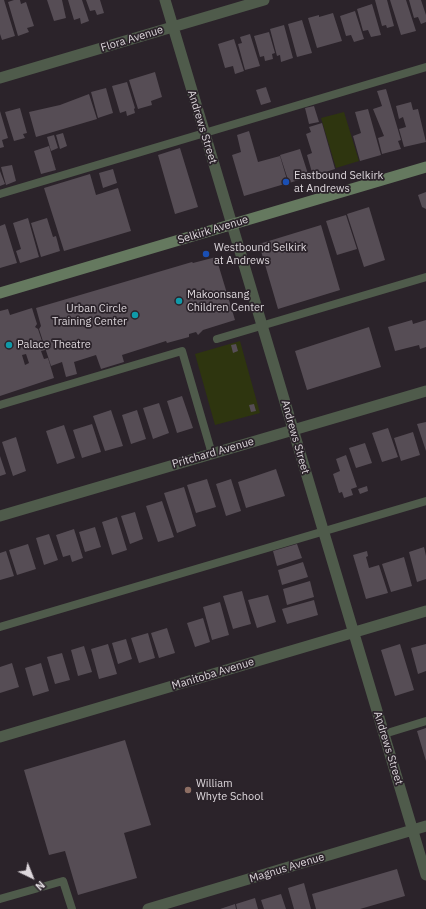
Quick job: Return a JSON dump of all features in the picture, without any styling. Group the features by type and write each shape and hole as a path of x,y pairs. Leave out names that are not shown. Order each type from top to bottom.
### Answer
{"main road":[{"name":"Selkirk Avenue","path":"0,293 426,167"}],"street":[{"name":"Andrews Street","path":"165,0 230,224 294,430 426,874"},
{"name":"Flora Avenue","path":"0,78 264,0"},
{"name":"Pritchard Avenue","path":"0,516 426,391"},
{"name":"Manitoba Avenue","path":"0,737 426,610"},
{"name":"Magnus Avenue","path":"148,909 426,826"}],"lane":[{"path":"0,194 426,67"},
{"path":"217,339 426,277"},
{"path":"0,405 182,351 212,454"},
{"path":"0,627 426,501"},
{"path":"384,734 426,721"},
{"path":"0,899 63,881 72,909"}],"green space":[{"path":"344,112 359,161 336,168 321,118"},
{"path":"240,341 260,413 215,425 195,354"}],"building":[{"path":"0,0 4,0 15,36 2,40 0,34"},
{"path":"20,0 21,4 26,2 34,26 27,28 29,32 18,36 8,2"},
{"path":"47,0 62,0 66,18 54,21"},
{"path":"68,0 82,0 89,21 81,24 80,18 74,20"},
{"path":"86,0 100,0 104,13 97,15 95,10 90,11"},
{"path":"375,0 387,0 394,26 387,28 386,25 382,26"},
{"path":"390,0 406,0 416,31 401,35"},
{"path":"409,0 421,0 426,15 426,22 421,24 418,17 414,18"},
{"path":"372,4 381,35 371,37 368,30 363,31 357,9"},
{"path":"355,11 364,39 354,42 351,35 346,36 340,16"},
{"path":"333,13 342,41 317,48 308,18"},
{"path":"302,20 312,53 297,57 288,24"},
{"path":"284,25 293,58 281,62 280,55 277,56 270,29"},
{"path":"269,32 275,53 272,54 273,59 265,61 264,56 260,57 254,36"},
{"path":"250,34 260,66 245,70 238,44 242,43 240,37"},
{"path":"234,39 244,71 235,74 233,66 225,68 218,44"},
{"path":"155,72 162,97 151,101 152,105 138,109 129,80"},
{"path":"127,82 135,108 135,113 127,116 126,111 120,113 112,86"},
{"path":"266,87 271,102 261,105 256,90"},
{"path":"106,88 113,113 98,118 91,92"},
{"path":"386,89 401,140 398,141 401,149 382,154 378,138 384,136 373,109 382,106 377,91"},
{"path":"89,94 97,119 36,137 29,112 60,105"},
{"path":"411,102 413,110 418,109 426,142 404,147 399,129 406,127 403,117 399,119 396,106"},
{"path":"314,106 319,122 309,124 305,108"},
{"path":"20,108 27,133 23,134 25,138 14,141 5,112"},
{"path":"368,109 381,155 360,161 353,136 361,133 355,112"},
{"path":"0,111 8,138 2,140 4,147 0,148"},
{"path":"322,123 335,169 313,176 307,155 312,153 306,134 311,132 309,127"},
{"path":"249,131 258,162 280,156 288,183 244,196 232,155 241,152 237,135"},
{"path":"63,133 67,146 60,149 56,135"},
{"path":"54,135 58,148 51,151 47,137"},
{"path":"49,146 56,170 41,174 34,151"},
{"path":"180,148 198,207 175,214 158,155"},
{"path":"300,149 309,177 289,183 280,155"},
{"path":"12,165 16,181 6,185 1,167"},
{"path":"113,169 117,183 103,188 99,173"},
{"path":"0,171 5,184 0,186"},
{"path":"90,174 96,195 118,188 131,231 64,251 44,188"},
{"path":"426,192 426,209 422,207 418,195"},
{"path":"369,207 385,260 364,267 347,214"},
{"path":"346,215 357,249 337,255 326,221"},
{"path":"28,218 39,257 20,263 16,251 21,249 13,223"},
{"path":"47,218 53,237 56,236 60,251 41,257 31,223"},
{"path":"5,224 17,263 0,268 0,226"},
{"path":"321,225 340,290 278,309 259,244"},
{"path":"216,257 235,320 203,330 198,335 196,332 189,334 189,337 167,343 166,341 122,355 124,362 101,369 96,355 74,362 77,374 66,377 62,362 51,366 39,329 41,326 36,308 192,262"},
{"path":"32,308 37,324 35,327 38,329 45,350 41,351 44,359 48,358 54,378 0,396 0,311 8,309 10,315","holes":["26,354 29,363 25,365 22,355"]},
{"path":"412,320 413,324 426,320 426,347 420,349 419,345 395,351 388,327"},
{"path":"369,327 381,367 307,390 295,351"},
{"path":"236,344 238,351 233,353 231,345"},
{"path":"182,396 193,428 177,433 167,401"},
{"path":"159,403 169,433 153,439 143,408"},
{"path":"254,404 256,411 251,412 249,405"},
{"path":"111,410 123,446 105,451 93,416"},
{"path":"137,410 146,439 131,444 122,415"},
{"path":"426,422 426,451 417,424"},
{"path":"92,424 101,452 82,458 73,430"},
{"path":"64,425 75,458 57,464 46,431"},
{"path":"388,428 398,457 382,462 372,433"},
{"path":"413,432 420,455 401,461 394,438"},
{"path":"16,437 26,471 13,476 2,442"},
{"path":"365,443 372,463 356,468 349,448"},
{"path":"346,455 357,487 351,489 353,495 344,498 342,492 339,493 333,474 340,471 336,459"},
{"path":"0,456 6,474 0,476"},
{"path":"276,469 285,496 246,508 238,482"},
{"path":"207,479 216,507 196,513 187,485"},
{"path":"231,479 241,511 226,516 216,484"},
{"path":"367,486 368,491 360,494 358,489"},
{"path":"184,487 196,526 177,533 164,493"},
{"path":"162,501 174,537 158,542 146,506"},
{"path":"135,512 143,539 130,544 121,516"},
{"path":"117,517 127,550 112,555 102,522"},
{"path":"95,527 101,547 85,552 79,532"},
{"path":"74,529 83,558 72,562 70,555 63,557 56,535"},
{"path":"49,534 58,560 44,565 36,538"},
{"path":"28,544 36,569 17,575 9,550"},
{"path":"297,544 302,558 277,566 273,551"},
{"path":"424,547 426,556 426,579 417,582 409,552"},
{"path":"6,551 14,576 0,580 0,553"},
{"path":"367,551 368,556 366,557 369,568 379,565 388,593 366,599 353,555"},
{"path":"404,557 412,586 391,592 382,564"},
{"path":"303,562 308,577 282,585 278,570"},
{"path":"310,581 314,597 287,605 283,589"},
{"path":"242,591 251,624 233,629 223,596"},
{"path":"268,595 276,622 257,628 248,600"},
{"path":"314,600 318,615 287,624 282,609"},
{"path":"220,602 229,635 212,640 203,607"},
{"path":"203,618 210,642 195,647 187,623"},
{"path":"167,628 175,653 159,658 151,633"},
{"path":"148,633 155,658 139,663 131,638"},
{"path":"126,639 132,659 118,664 112,643"},
{"path":"108,644 117,674 99,679 91,649"},
{"path":"400,644 414,690 395,696 381,650"},
{"path":"426,644 426,671 418,674 411,648"},
{"path":"84,646 92,672 78,676 71,650"},
{"path":"62,653 70,680 55,684 47,657"},
{"path":"12,663 19,687 0,693 0,667"},
{"path":"41,663 49,691 33,696 25,668"},
{"path":"426,728 426,761 417,731"},
{"path":"125,740 151,825 124,833 137,878 78,895 65,851 49,855 24,770"},
{"path":"397,869 405,896 360,909 316,909 312,894"},
{"path":"304,883 311,909 294,909 288,888"},
{"path":"281,894 286,909 264,909 261,900"},
{"path":"255,898 258,909 237,909 236,904"},
{"path":"235,904 236,909 220,909"}],"place":[{"name":"Eastbound Selkirk at Andrews","path":"286,182"},
{"name":"Westbound Selkirk at Andrews","path":"206,254"},
{"name":"Makoonsang Children Center","path":"179,301"},
{"name":"Urban Circle Training Center","path":"135,315"},
{"name":"Palace Theatre","path":"9,345"},
{"name":"William Whyte School","path":"188,790"}]}
